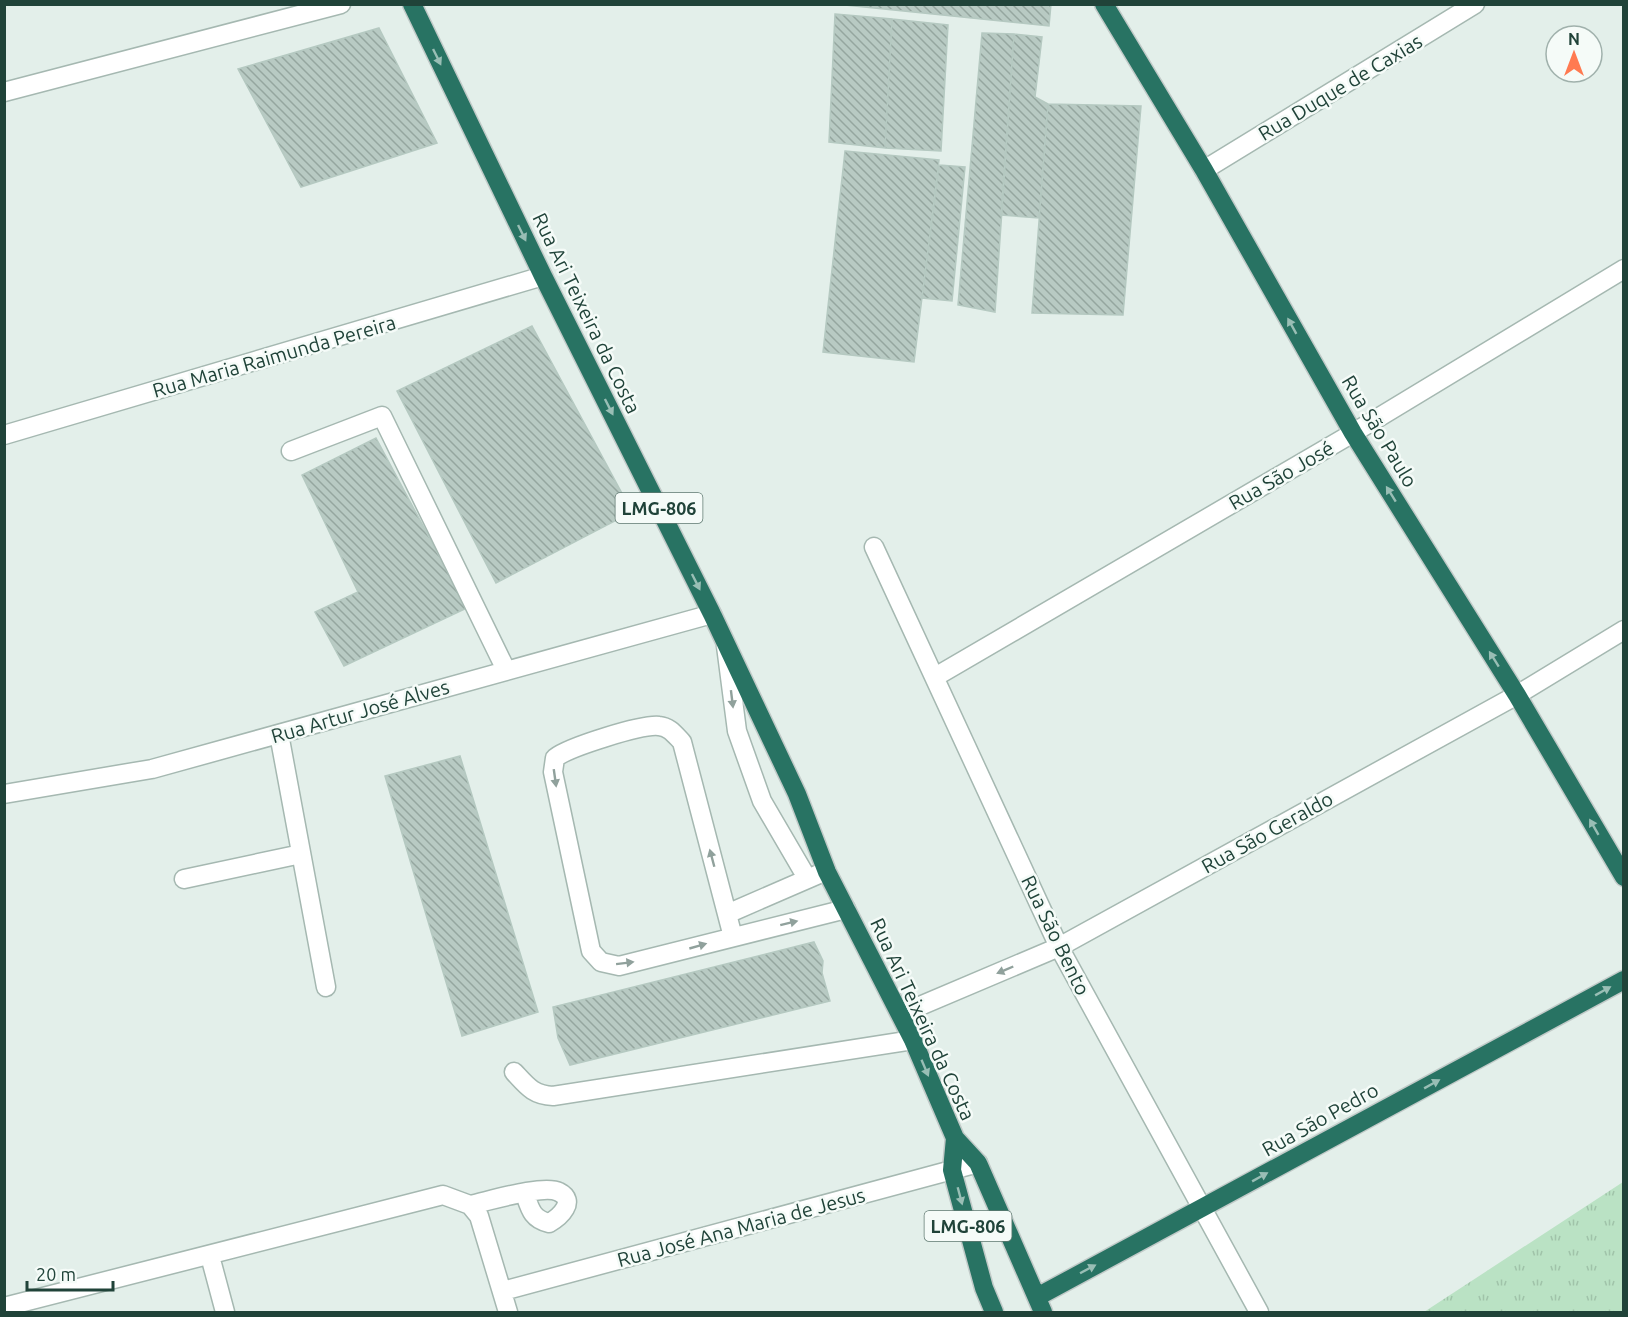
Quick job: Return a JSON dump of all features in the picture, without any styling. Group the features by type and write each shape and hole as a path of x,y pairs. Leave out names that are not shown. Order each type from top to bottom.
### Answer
{"highway":[{"name":"Rua Ari Teixeira da Costa","path":"412,4 543,276 725,641 797,794 827,872 914,1040 955,1138 978,1163 1040,1305"},
{"name":"Rua São Paulo","path":"1104,4 1204,170 1353,434 1517,695 1623,877"},
{"name":"Rua São Pedro","path":"1040,1305 1202,1209 1623,980"},
{"name":"LMG-806","path":"955,1138 952,1170 984,1288 994,1312"}],"street":[{"path":"4,92 341,4"},
{"name":"Rua Duque de Caxias","path":"1204,170 1475,4"},
{"name":"Rua São José","path":"935,677 1353,434 1623,269"},
{"name":"Rua Maria Raimunda Pereira","path":"4,435 543,276"},
{"path":"291,451 382,416 506,670"},
{"name":"Rua São Bento","path":"874,548 1059,947 1259,1312"},
{"name":"Rua Artur José Alves","path":"4,794 152,769 712,614"},
{"name":"Rua São Geraldo","path":"901,1014 1059,947 1517,695 1623,630"},
{"name":"Rua Ari Teixeira da Costa","path":"725,641 740,741 762,801 807,878"},
{"path":"733,937 681,742 670,729 658,725 610,737 565,750 555,758 553,772 591,951 601,962 619,966 846,909"},
{"path":"279,734 326,987"},
{"path":"184,879 301,854"},
{"path":"727,914 807,878 827,872"},
{"path":"514,1072 531,1092 553,1096 914,1040"},
{"name":"Rua José Ana Maria de Jesus","path":"503,1291 978,1163"},
{"path":"4,1307 443,1195 470,1204 525,1194"},
{"path":"470,1204 479,1216 508,1312"},
{"path":"210,1256 225,1312"}],"green space":[{"path":"1623,1182 1623,1312 1424,1312"}],"building":[{"path":"835,4 1051,4 1049,26"},
{"path":"835,14 892,19 885,148 829,142"},
{"path":"892,19 948,25 941,151 885,148"},
{"path":"379,28 437,143 301,187 238,69"},
{"path":"982,33 1014,34 995,312 958,305"},
{"path":"1014,34 1042,37 1035,97 1048,104 1039,218 1001,215"},
{"path":"1048,104 1141,106 1123,315 1032,313"},
{"path":"845,151 939,160 914,362 823,352"},
{"path":"939,165 965,167 952,301 922,298"},
{"path":"532,326 632,512 496,583 397,391"},
{"path":"376,438 467,608 344,666 315,612 358,592 302,475"},
{"path":"460,756 538,1012 462,1036 385,776"},
{"path":"814,942 823,961 822,973 830,1001 570,1065 558,1038 553,1007"}]}
